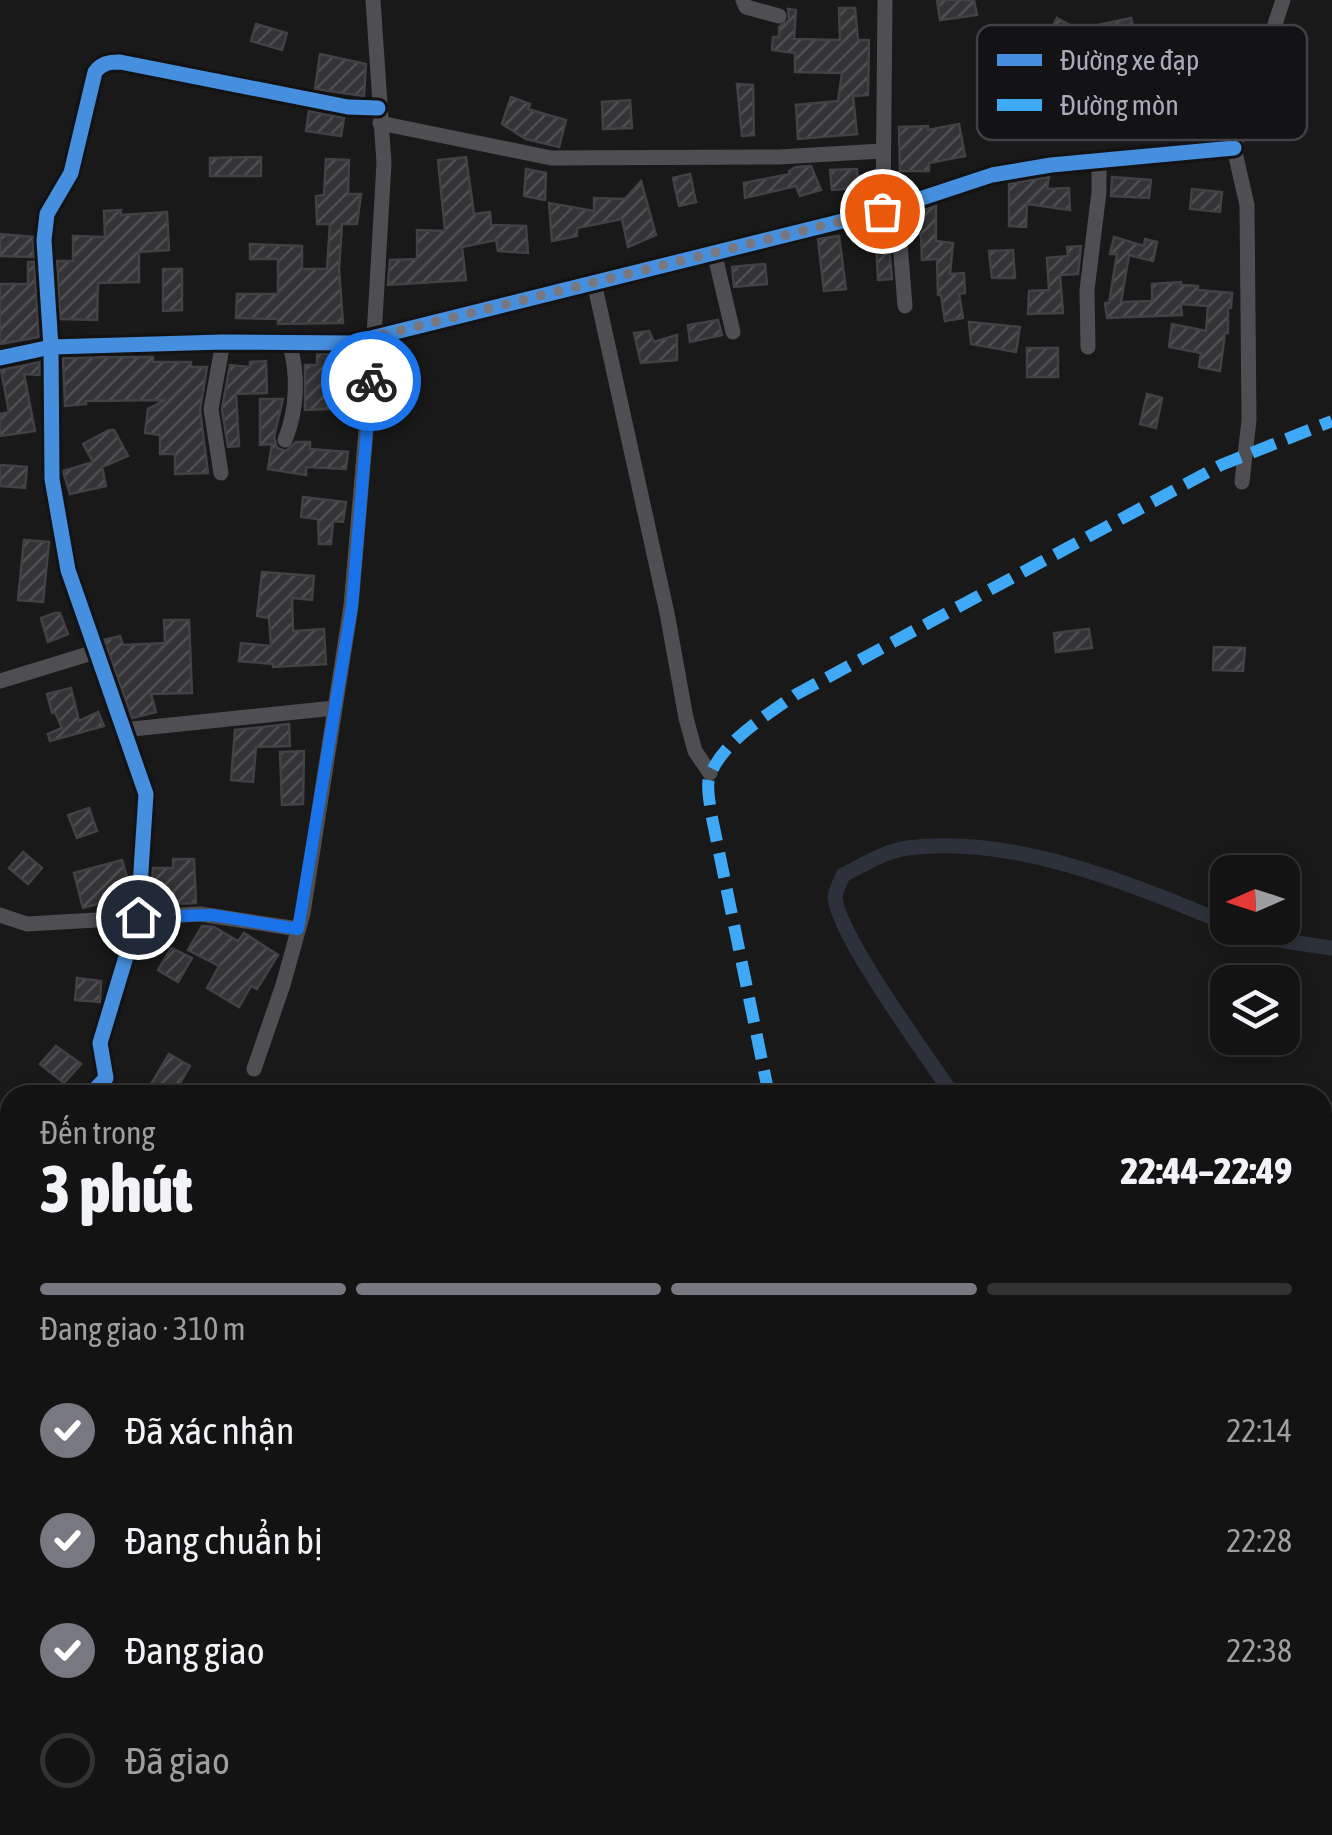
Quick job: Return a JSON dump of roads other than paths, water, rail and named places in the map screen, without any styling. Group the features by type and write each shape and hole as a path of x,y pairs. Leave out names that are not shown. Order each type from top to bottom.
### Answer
{"street":[{"path":"254,1069 298,929 352,606 384,162 373,0"},
{"path":"743,0 746,6 779,16"},
{"path":"885,0 882,151 906,306"},
{"path":"1275,25 1283,0"},
{"path":"99,1085 106,1078 100,1043 138,917 146,794 68,570 52,479 45,226 51,206 68,184 84,109 100,66 120,62 348,108 552,158 882,151"},
{"path":"1237,140 1234,148 1247,205 1249,420 1242,482"},
{"path":"0,358 51,347 351,343 890,208 992,175 1099,160 1234,148"},
{"path":"1088,347 1087,290 1099,160"},
{"path":"714,252 733,332"},
{"path":"594,282 667,612 686,718 696,752 710,773"},
{"path":"221,473 211,409 223,342"},
{"path":"286,440 294,416 294,356 289,343"},
{"path":"0,681 95,652"},
{"path":"123,730 334,708"},
{"path":"0,915 27,924 212,915 298,929"}],"waterway":[{"path":"946,1085 851,938 835,897 843,875 882,855 907,848 989,848 1071,866 1210,917"},
{"path":"1300,943 1332,948"}]}
